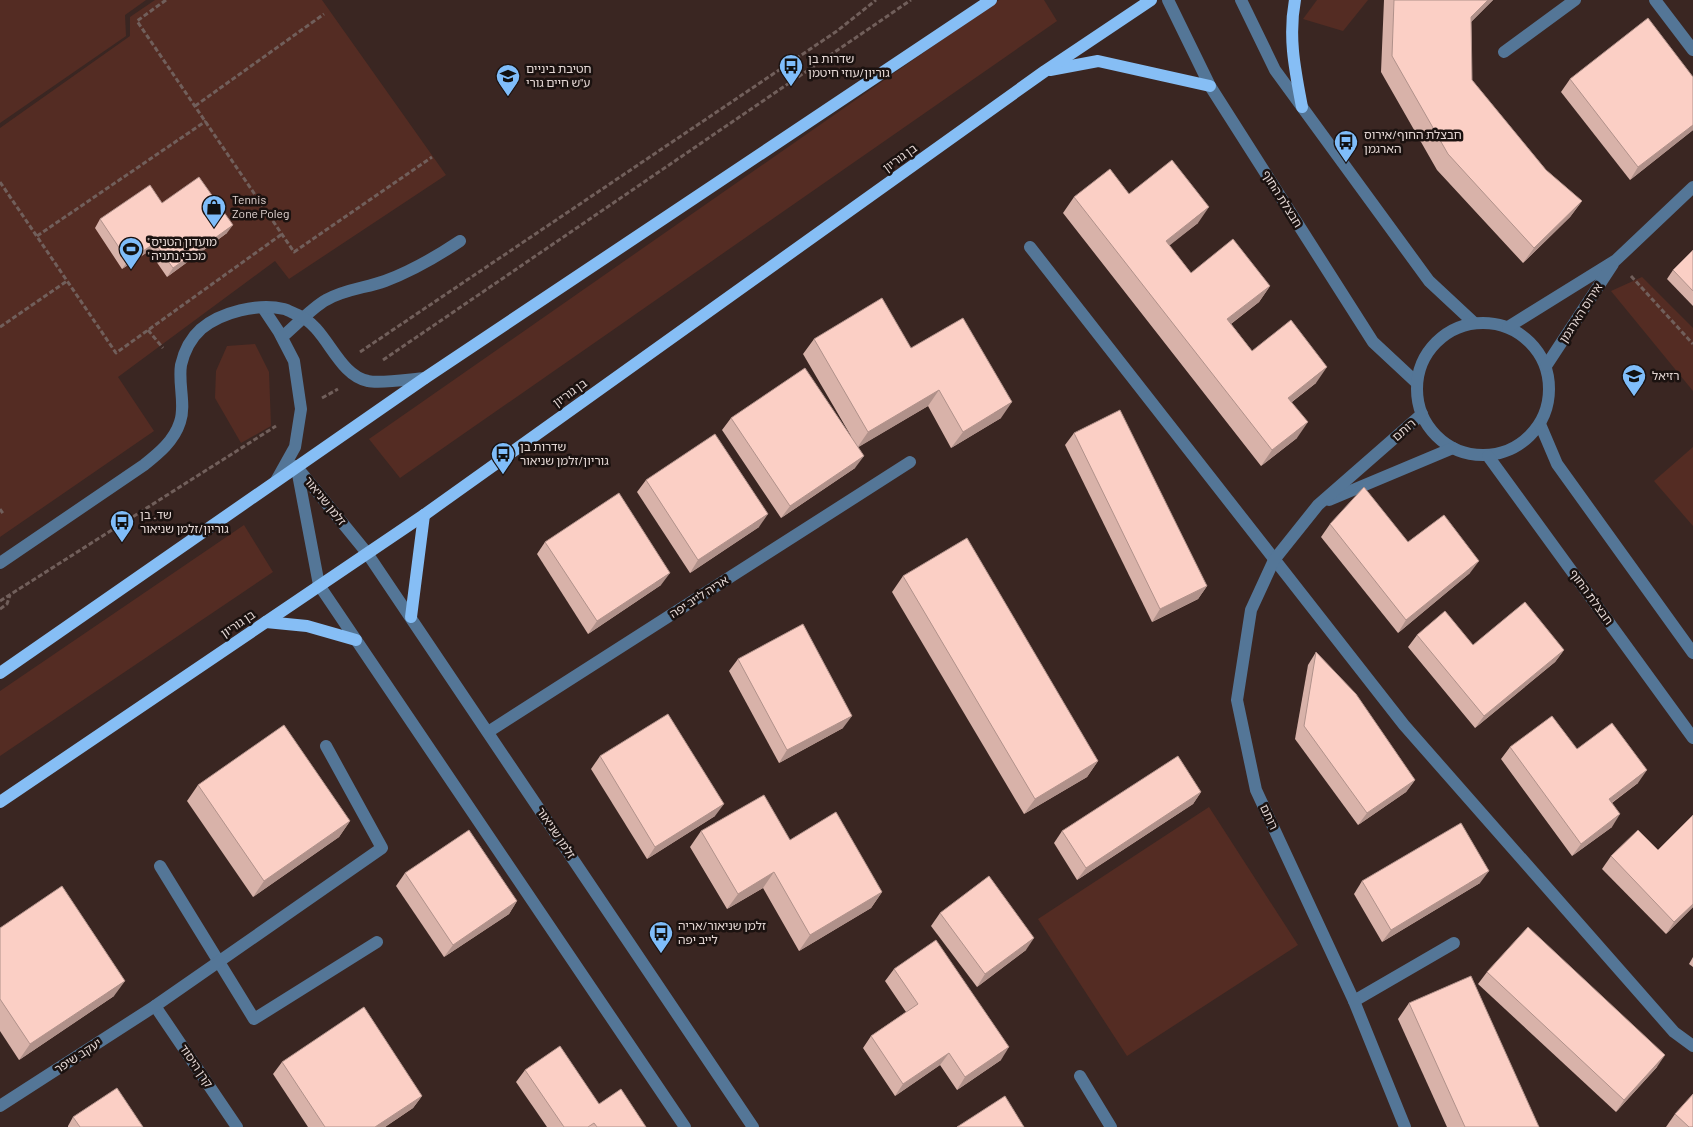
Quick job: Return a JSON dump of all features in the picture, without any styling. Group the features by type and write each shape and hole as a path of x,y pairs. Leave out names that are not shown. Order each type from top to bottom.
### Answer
{"main road":[{"path":"0,674 296,466 425,378 982,4 991,0"},
{"name":"בן גוריון","path":"0,802 424,515 1045,71 1151,0"},
{"path":"1295,0 1292,15 1292,58 1302,107"},
{"path":"1045,71 1098,61 1210,86"},
{"path":"411,617 424,515"},
{"path":"266,622 307,626 356,640"}],"street":[{"name":"חבצלת החוף","path":"1168,0 1210,86 1373,342 1417,383"},
{"path":"1241,0 1275,70 1429,281 1473,322"},
{"path":"1504,52 1575,0"},
{"path":"1654,0 1693,50"},
{"name":"אירוס הארגמן","path":"1508,327 1616,260 1693,187"},
{"path":"282,337 325,300 403,273 433,259 460,241"},
{"path":"1030,247 1404,726 1674,1032 1693,1046"},
{"name":"אירוס הארגמן","path":"1546,366 1616,260"},
{"path":"0,563 144,465 163,450 175,434 181,421 181,367 187,347 201,329 221,317 245,308 283,309 305,318 322,336 350,372 358,378 369,382 425,378"},
{"path":"263,308 282,337 294,361 301,409 295,447 276,481"},
{"path":"1473,322 1491,322 1508,327 1524,336 1538,350 1546,366 1550,386 1548,406 1540,424 1527,440 1509,451 1488,456 1471,454 1453,448 1440,440 1422,414 1418,399 1417,383 1423,362 1435,343 1452,330 1473,322"},
{"name":"רותם","path":"1405,1127 1354,1001 1256,790 1237,700 1251,610 1274,560 1318,505 1422,414"},
{"path":"1540,424 1557,464 1693,653"},
{"name":"רותם","path":"1318,505 1453,448"},
{"name":"חבצלת החוף","path":"1488,456 1693,738"},
{"name":"אריה לייב יפה","path":"488,732 910,462"},
{"name":"זלמן שניאור","path":"296,466 367,553 753,1127"},
{"name":"זלמן שניאור","path":"296,466 319,585 469,810 685,1127"},
{"name":"יעקב שיפר","path":"0,1106 155,1006 382,848 326,746"},
{"path":"160,866 254,1018 377,942"},
{"path":"1354,1001 1454,943"},
{"name":"קרן היסוד","path":"155,1006 237,1127"},
{"path":"1080,1076 1111,1127"}],"path":[{"path":"166,0 137,21 294,252 432,157"},
{"path":"343,364 837,31 876,0"},
{"path":"0,601 301,409 358,378 911,0"},
{"path":"195,106 324,14"},
{"path":"37,236 206,121"},
{"path":"0,182 116,353 282,234"},
{"path":"1616,260 1693,344"},
{"path":"0,328 66,281"},
{"path":"0,509 4,515"},
{"path":"0,609 7,604 10,595"}],"shaded area":[{"path":"0,0 146,0 125,15 126,36 0,123"},
{"name":"\"מועדון הטניס \"מכבי נתניה","path":"155,0 322,0 446,175 289,279 275,261 118,377 154,431 0,537 0,128 130,36 130,17"},
{"path":"999,0 1044,0 1057,21 400,478 369,439"},
{"path":"1317,0 1368,0 1343,31 1303,19"},
{"path":"1642,277 1693,328 1693,391 1611,291"},
{"path":"255,344 269,372 271,426 241,443 215,398 216,371 227,346"},
{"path":"1693,447 1693,526 1654,481"},
{"path":"244,525 273,572 0,756 0,691"},
{"path":"1209,807 1298,945 1127,1056 1038,919"}],"building":[{"path":"1394,0 1488,0 1471,17 1472,80 1546,170 1582,201 1534,248 1448,154 1392,56"},
{"path":"1648,18 1693,77 1693,125 1638,167 1570,79"},
{"path":"1172,160 1209,207 1166,241 1191,273 1233,239 1270,286 1227,319 1252,351 1291,320 1327,367 1288,398 1308,422 1272,450 1074,197 1110,169 1129,194"},
{"path":"199,177 233,225 173,268 155,243 128,261 100,219 150,185 162,203"},
{"path":"1693,250 1693,291 1673,270"},
{"path":"882,298 911,348 963,318 1012,402 963,432 939,390 868,432 814,339"},
{"path":"805,368 864,456 790,506 731,418"},
{"path":"1120,410 1207,586 1160,609 1074,433"},
{"path":"715,434 768,514 698,560 646,480"},
{"path":"1364,487 1408,542 1444,515 1479,561 1406,620 1330,524"},
{"path":"619,493 670,573 597,621 545,542"},
{"path":"967,538 1098,761 1035,799 903,576"},
{"path":"1525,602 1564,650 1484,716 1417,635 1445,611 1473,645"},
{"path":"803,624 852,716 787,750 738,659"},
{"path":"1316,652 1356,694 1415,780 1367,813 1304,726"},
{"path":"668,714 724,804 655,847 600,756"},
{"path":"1552,716 1577,749 1612,723 1647,770 1609,799 1620,814 1581,844 1510,747"},
{"path":"284,725 350,821 264,881 198,785"},
{"path":"1178,756 1201,792 1086,868 1062,831"},
{"path":"764,795 790,840 836,812 882,892 810,935 774,872 738,894 701,831"},
{"path":"1693,815 1693,904 1674,922 1611,856 1638,830 1658,850"},
{"path":"1461,823 1489,871 1391,930 1362,881"},
{"path":"469,830 517,901 453,945 405,873"},
{"path":"989,876 1034,938 985,974 940,913"},
{"path":"62,886 125,981 30,1044 0,999 0,928"},
{"path":"1528,927 1665,1055 1624,1100 1487,972"},
{"path":"936,940 1009,1047 965,1077 949,1053 903,1084 871,1036 918,1004 894,969"},
{"path":"1471,976 1539,1127 1465,1127 1409,1003"},
{"path":"364,1007 422,1096 375,1127 325,1127 282,1062"},
{"path":"560,1046 599,1104 621,1089 646,1127 597,1127 594,1123 588,1127 564,1127 525,1070"},
{"path":"117,1088 143,1127 80,1127 73,1117"},
{"path":"1693,1094 1693,1127 1689,1127 1675,1114"},
{"path":"1005,1096 1024,1127 957,1127"}],"place":[{"name":"שדרות בן גוריון/עוזי חיטמן","path":"791,87"},
{"name":"חטיבת ביניים ע\"ש חיים גורי","path":"508,97"},
{"name":"חבצלת החוף/אירוס הארגמן","path":"1346,163"},
{"name":"Tennis Zone Poleg","path":"214,228"},
{"name":"\"מועדון הטניס \"מכבי נתניה","path":"131,270"},
{"name":"רזיאל","path":"1634,397"},
{"name":"שדרות בן גוריון/זלמן שניאור","path":"503,475"},
{"name":"שד. בן גוריון/זלמן שניאור","path":"122,543"},
{"name":"זלמן שניאור/אריה לייב יפה","path":"661,954"}]}
